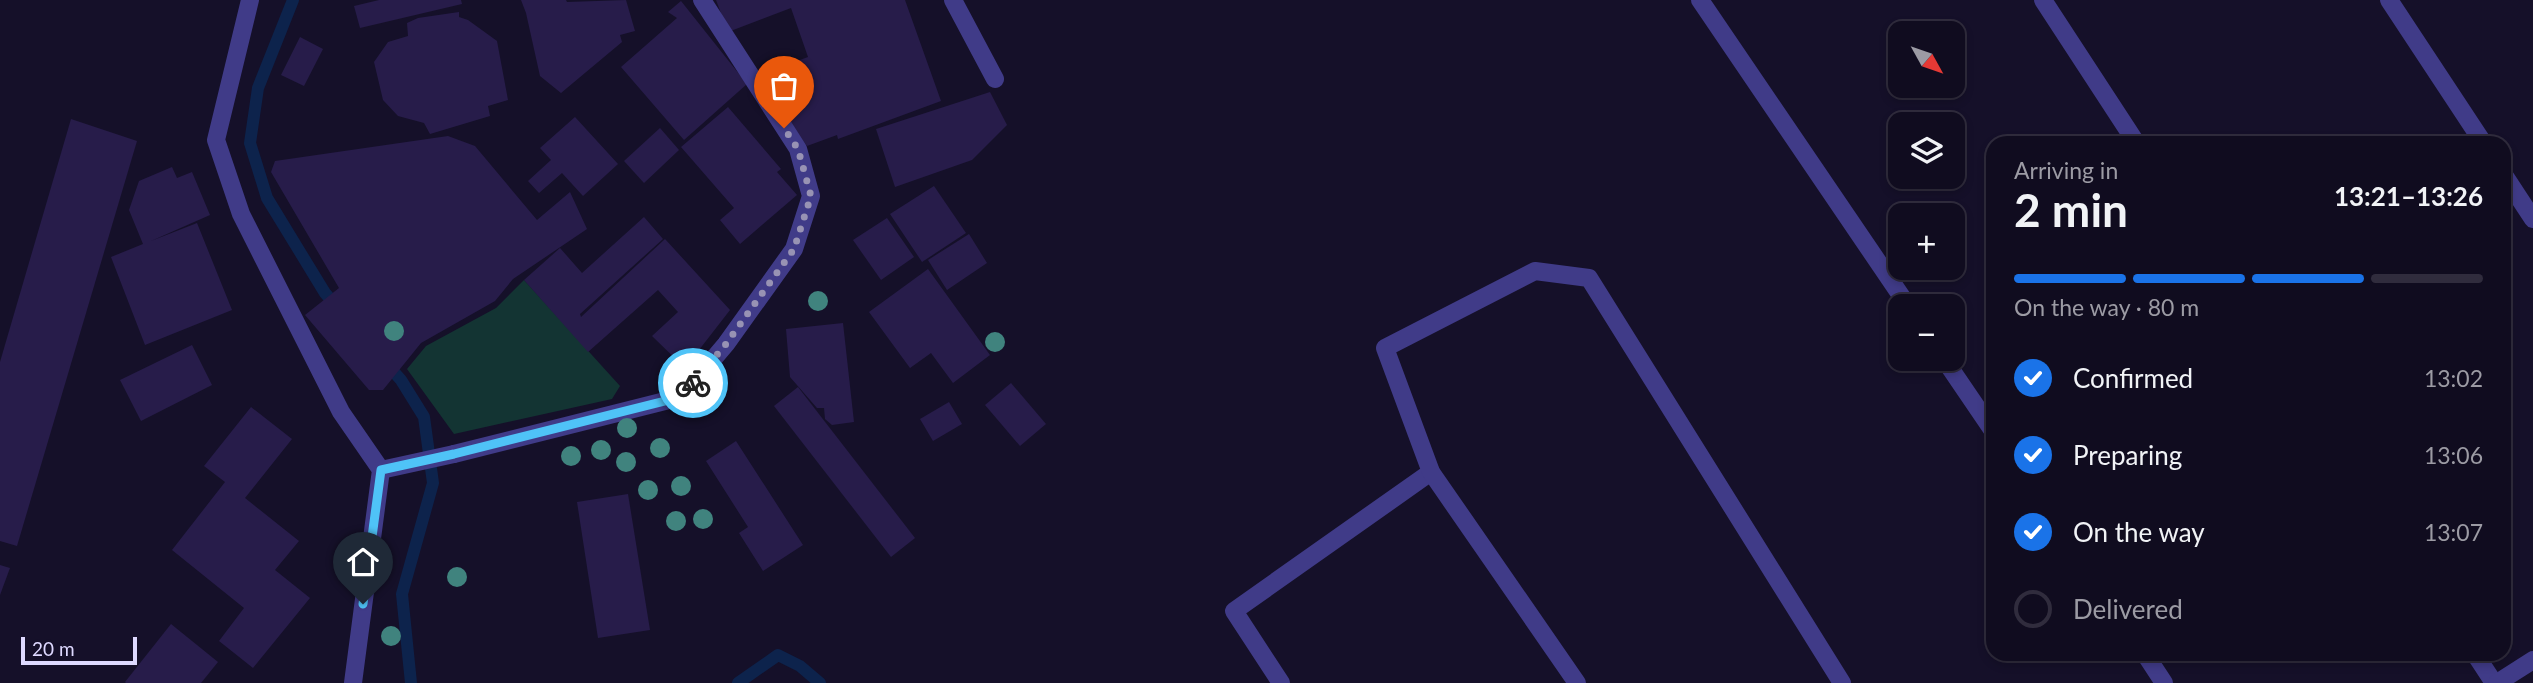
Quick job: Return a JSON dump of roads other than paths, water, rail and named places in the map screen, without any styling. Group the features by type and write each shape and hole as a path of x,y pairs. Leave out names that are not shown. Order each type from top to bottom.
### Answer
{"street":[{"path":"250,0 216,140 241,214 341,412 381,470 353,683"},
{"path":"381,470 681,397 726,344 794,249 811,196 798,149 702,0"},
{"path":"953,0 995,79"},
{"path":"1700,0 1900,294"},
{"path":"2043,0 2132,136"},
{"path":"2389,0 2479,136"},
{"path":"2511,186 2533,219"},
{"path":"1577,683 1431,472 1385,348 1535,271 1589,278 1842,683"},
{"path":"1952,371 1986,421"},
{"path":"1281,683 1234,611 1431,472"},
{"path":"2480,661 2495,683 2533,660"},
{"path":"2150,661 2164,683"}],"waterway":[{"path":"293,0 258,88 250,143 267,198 325,293 338,308"},
{"path":"385,362 401,380 424,417 433,483 402,594 411,683"},
{"path":"738,683 778,655 800,666 820,683"}]}
